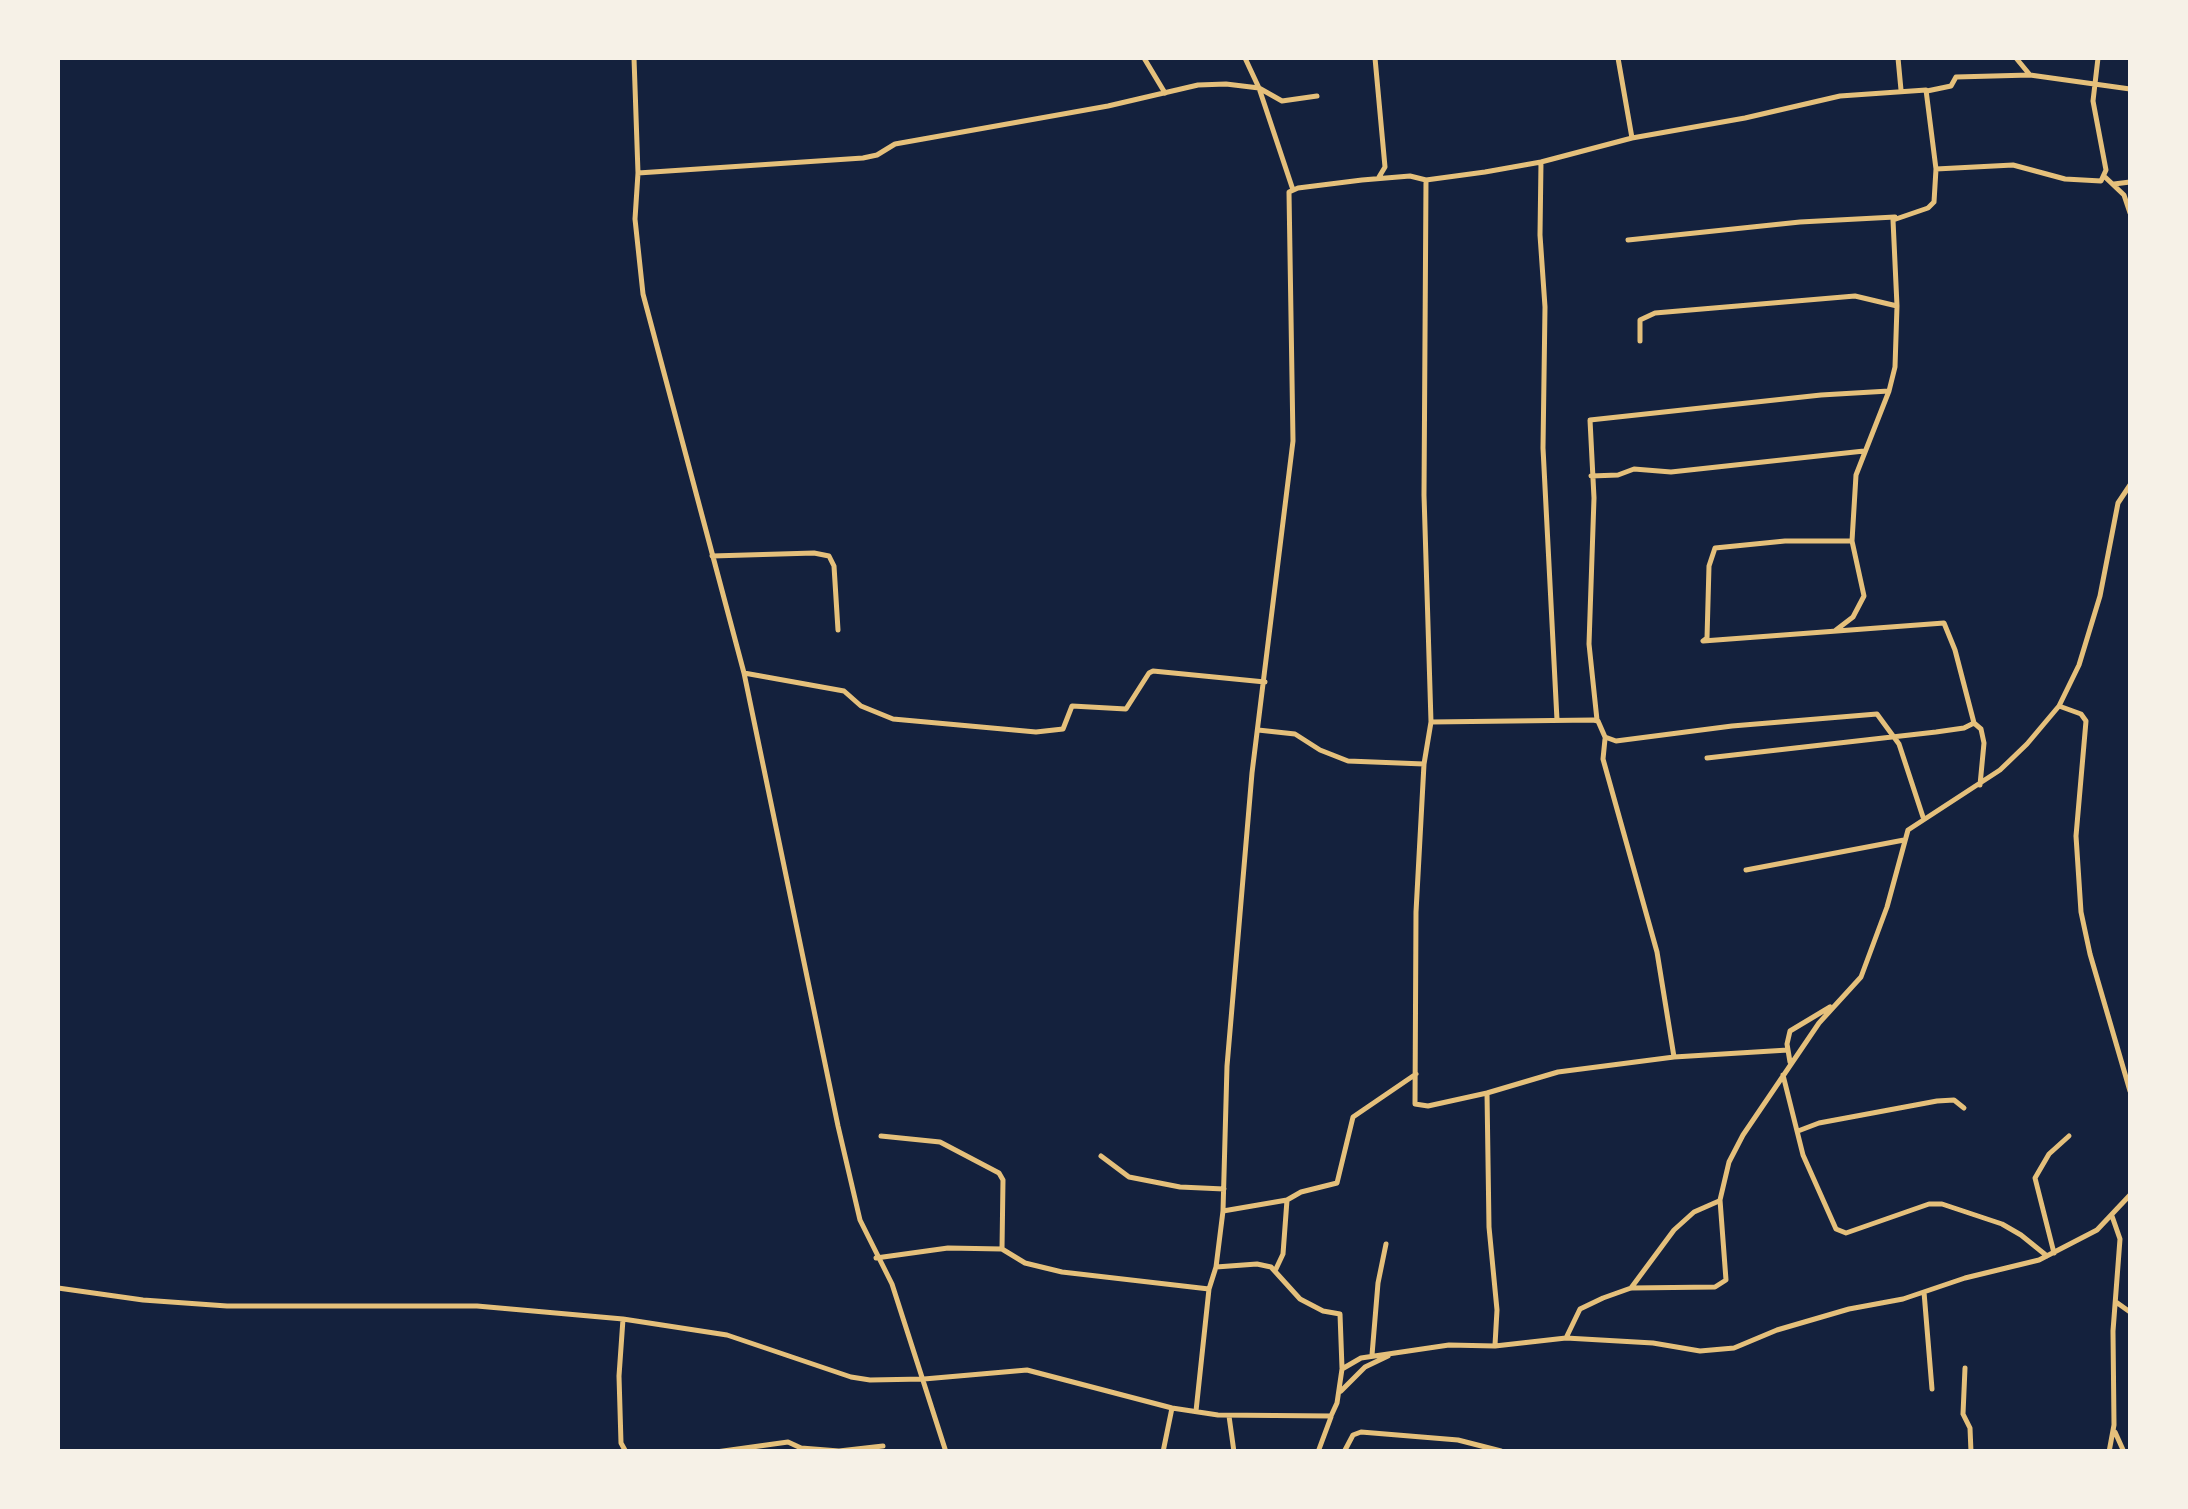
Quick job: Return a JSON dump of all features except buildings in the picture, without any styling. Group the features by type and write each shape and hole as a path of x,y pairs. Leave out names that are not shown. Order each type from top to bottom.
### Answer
{"street":[{"path":"634,58 638,173 635,220 643,294 744,674 860,1220 892,1284 946,1452"},
{"path":"1144,58 1166,93"},
{"path":"1196,1411 1222,1211 1227,1066 1258,730 1293,440 1287,203 1293,190 1245,58"},
{"path":"1374,58 1385,167 1377,179"},
{"path":"1618,58 1632,138"},
{"path":"1898,58 1901,90"},
{"path":"2016,58 2030,75"},
{"path":"1936,169 2013,165 2065,179 2101,181 2106,170 2095,128 2092,86 2098,58"},
{"path":"1293,190 1410,176 1426,180 1541,162 1632,138 1840,96 1927,91 1951,86 1956,77 2030,75 2130,89"},
{"path":"638,173 862,158 878,155 895,144 1198,85 1258,88 1282,101 1317,96"},
{"path":"1628,240 1800,222 1896,217 1932,206 1936,169 1927,91"},
{"path":"1541,162 1543,448 1557,720"},
{"path":"2105,177 2126,198 2130,213"},
{"path":"1426,180 1424,495 1431,722 1424,764 1416,912 1414,1101 1417,1106 1487,1094 1558,1072 1674,1056 1788,1050"},
{"path":"2114,184 2130,182"},
{"path":"1834,632 1853,616 1864,596 1852,541 1856,476 1890,392 1896,356 1892,224 1896,217"},
{"path":"1640,341 1640,320 1655,313 1855,296 1897,306"},
{"path":"1674,1056 1657,952 1603,760 1605,737 1597,720 1589,644 1594,498 1589,422 1594,418 1821,395 1890,392"},
{"path":"1591,476 1616,475 1634,469 1670,472 1864,451"},
{"path":"1566,1338 1580,1308 1631,1288 1715,1287 1724,1283 1728,1273 1720,1200 1729,1162 1818,1023 1853,989 1868,964 1888,908 1908,830 2012,760 2059,706 2078,664 2100,596 2118,503 2130,485"},
{"path":"1852,541 1719,547 1712,553 1707,638 1702,640 1944,623 1974,723 1981,729 1984,742 1980,785"},
{"path":"712,556 829,556 834,566 838,630"},
{"path":"744,674 844,691 861,706 893,720 1036,732 1064,729 1072,706 1126,709 1153,671 1265,682"},
{"path":"2059,706 2081,714 2086,721 2076,836 2081,912 2130,1090"},
{"path":"1605,737 1616,741 1870,713 1880,716 1894,736 1923,817"},
{"path":"1431,722 1597,720"},
{"path":"1708,758 1964,728 1974,723"},
{"path":"1258,730 1295,734 1348,761 1424,764"},
{"path":"1746,870 1904,840"},
{"path":"1790,1066 1790,1031 1837,1004"},
{"path":"1222,1211 1287,1200 1300,1192 1337,1183 1353,1117 1416,1074"},
{"path":"1783,1075 1803,1156 1836,1230 1842,1233 1929,1204 1942,1204 2012,1229 2050,1255"},
{"path":"1487,1094 1490,1226 1497,1310 1495,1346"},
{"path":"1798,1131 1819,1123 1937,1101 1954,1100 1964,1108"},
{"path":"881,1136 940,1142 999,1173 1003,1180 1002,1250"},
{"path":"2050,1255 2035,1178 2049,1154 2069,1136"},
{"path":"1101,1156 1129,1176 1192,1189 1224,1189"},
{"path":"1342,1369 1353,1360 1372,1355 1566,1338 1723,1350 1848,1309 1924,1292 2050,1255 2096,1230 2130,1196"},
{"path":"1275,1271 1282,1254 1287,1200"},
{"path":"1631,1288 1674,1230 1694,1212 1720,1200"},
{"path":"2109,1452 2114,1431 2113,1331 2120,1239 2112,1216"},
{"path":"1372,1355 1378,1283 1386,1244"},
{"path":"876,1258 948,1248 1002,1250 1026,1263 1062,1272 1209,1289"},
{"path":"1216,1267 1257,1264 1275,1271 1300,1299 1323,1311 1340,1314 1342,1369 1318,1452"},
{"path":"58,1288 227,1306 477,1306 623,1318 727,1336 852,1377 924,1379 1037,1370 1172,1408 1229,1416 1331,1416"},
{"path":"1924,1292 1932,1389"},
{"path":"2116,1302 2130,1312"},
{"path":"623,1318 619,1380 621,1443 626,1452"},
{"path":"1338,1393 1356,1374 1391,1355"},
{"path":"1966,1368 1962,1414 1970,1428 1972,1452"},
{"path":"1163,1452 1172,1408"},
{"path":"1229,1416 1234,1452"},
{"path":"2114,1431 2124,1452"},
{"path":"1344,1452 1353,1435 1361,1432 1458,1440 1501,1451"},
{"path":"716,1452 788,1442 802,1448 839,1450 883,1446"}]}
